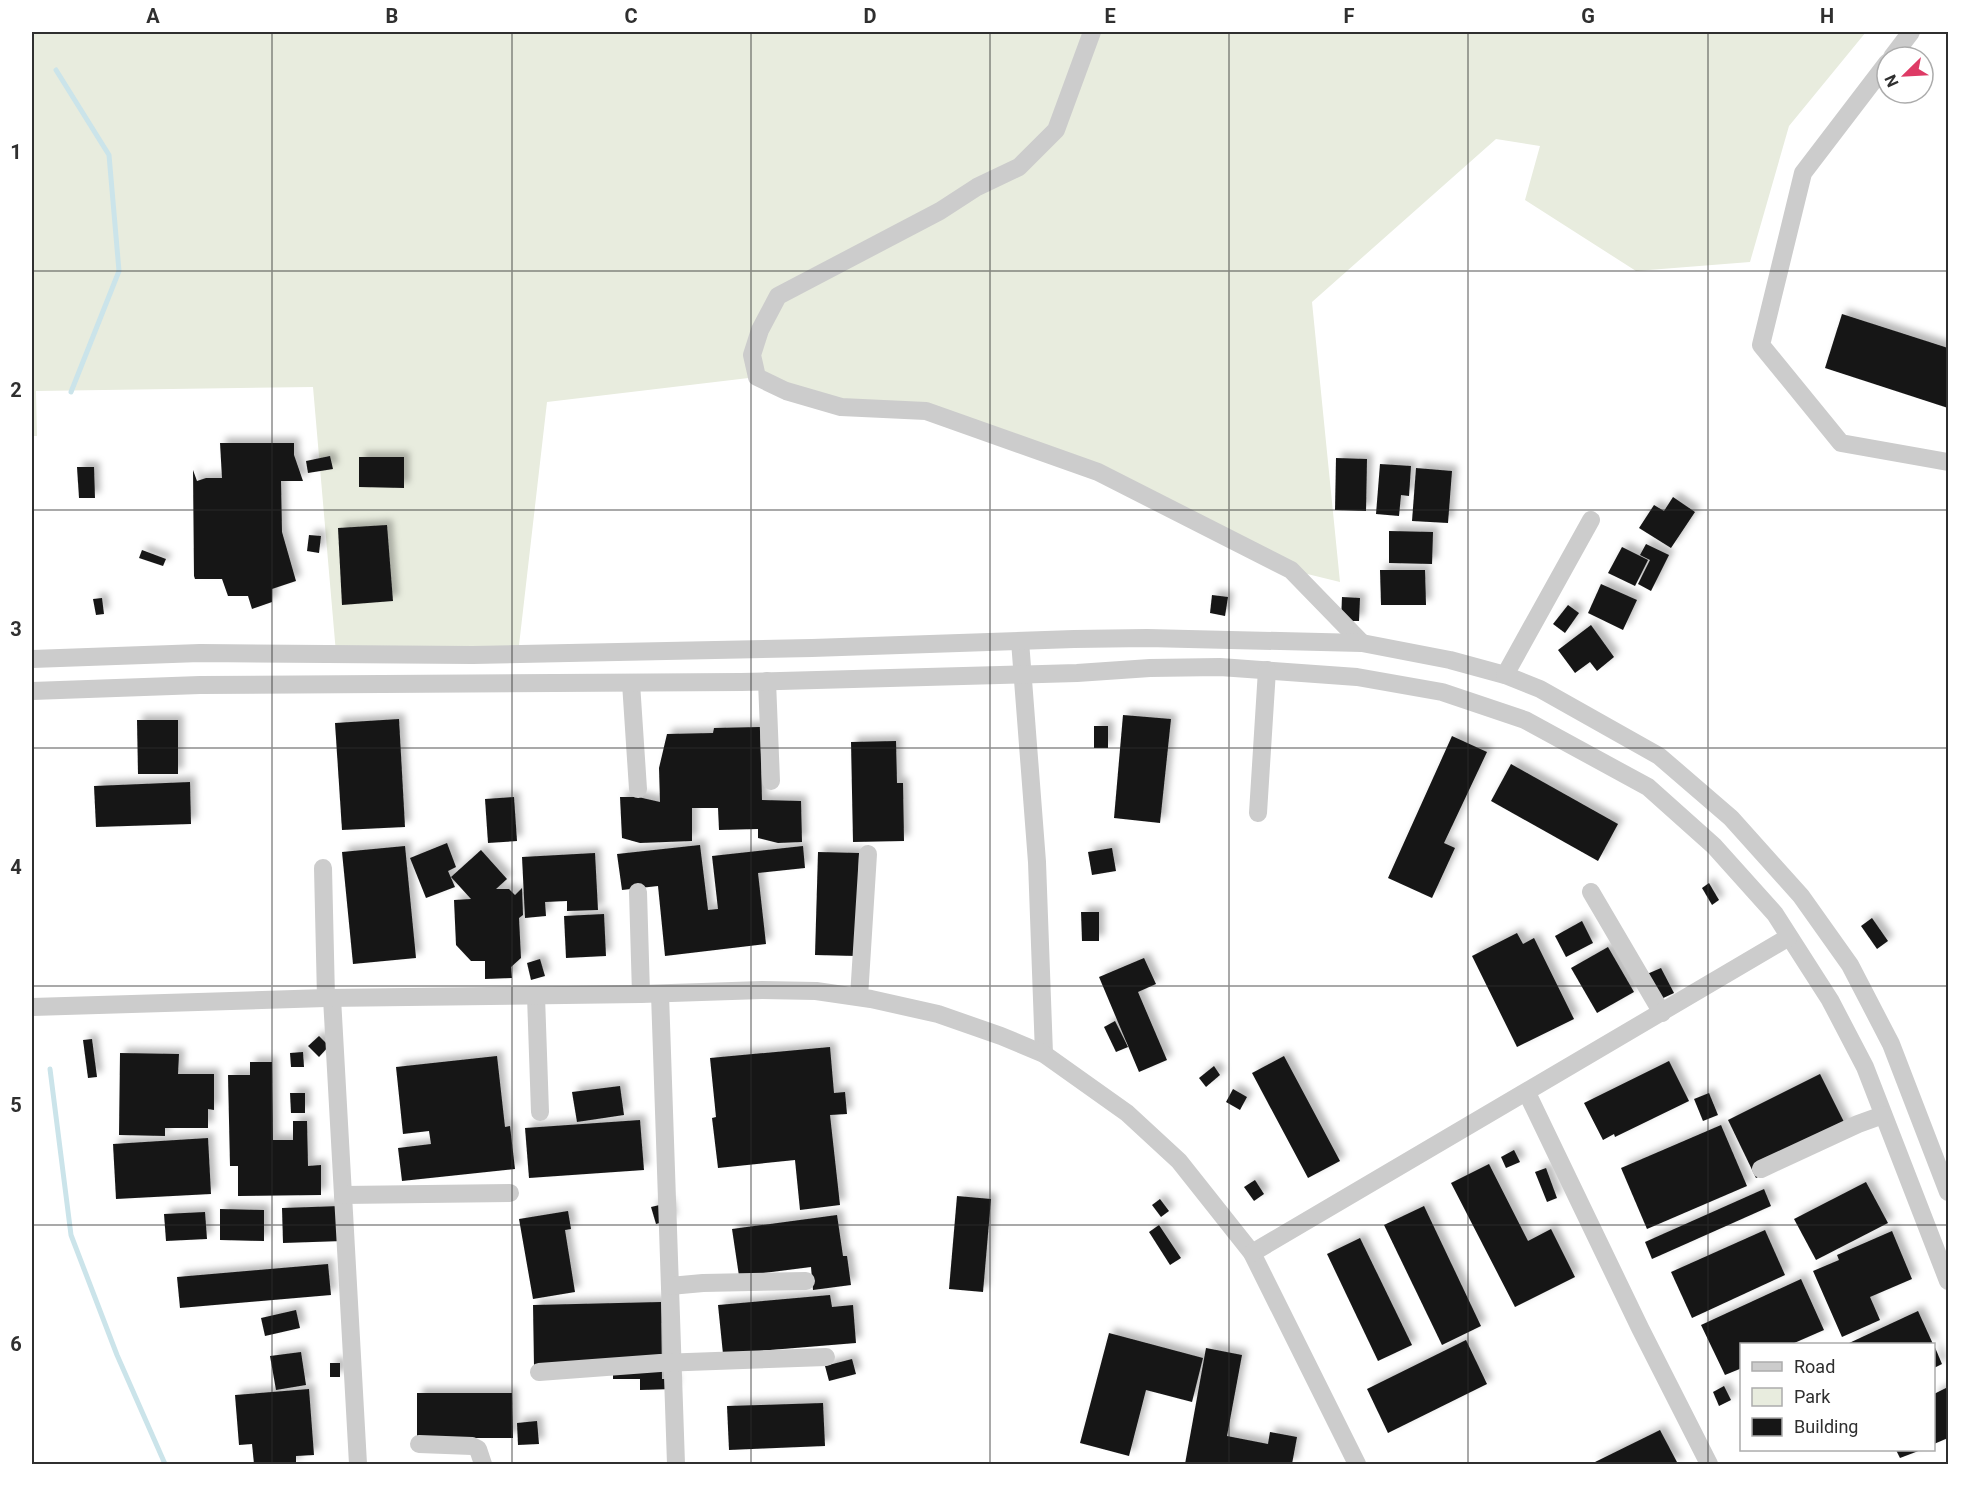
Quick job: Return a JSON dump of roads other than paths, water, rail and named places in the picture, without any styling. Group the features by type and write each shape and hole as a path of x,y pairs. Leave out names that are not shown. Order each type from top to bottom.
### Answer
{"street":[{"path":"1092,32 1056,130 1019,167 977,187 940,212 778,296 760,330 752,355 757,377 786,392 841,407 926,411 1098,472 1291,570 1362,643"},
{"path":"1901,45 1911,32"},
{"path":"1875,79 1803,173 1761,345 1841,443 1948,462"},
{"path":"1504,675 1591,520"},
{"path":"32,659 200,653 518,654 1147,638 1362,643 1450,660 1504,675 1540,689 1659,756 1731,818 1801,896 1850,965 1891,1044 1948,1192"},
{"path":"1020,641 1037,862 1044,1054"},
{"path":"32,691 200,685 767,681 1220,667 1357,677 1442,692 1525,720 1648,787 1714,846 1775,914 1830,1000 1865,1067 1948,1281"},
{"path":"1258,813 1267,670"},
{"path":"767,681 771,781"},
{"path":"632,683 638,789"},
{"path":"859,997 868,854"},
{"path":"324,868 329,998 358,1464"},
{"path":"638,892 641,994"},
{"path":"1591,892 1662,1013"},
{"path":"1252,1253 1789,937"},
{"path":"32,1007 329,998 660,994 762,990 816,991 859,997 938,1014 1044,1054 1127,1113 1179,1161 1252,1253 1357,1464"},
{"path":"660,994 676,1464"},
{"path":"536,996 540,1112"},
{"path":"1527,1093 1635,1317 1710,1464"},
{"path":"1761,1169 1883,1115"},
{"path":"343,1195 510,1193"},
{"path":"670,1286 806,1281"},
{"path":"539,1372 673,1362 826,1357"},
{"path":"419,1444 472,1446 478,1449 483,1464"}],"waterway":[{"path":"56,70 109,155 119,271 71,392"},
{"path":"50,1069 71,1235 117,1355 165,1464"}]}
